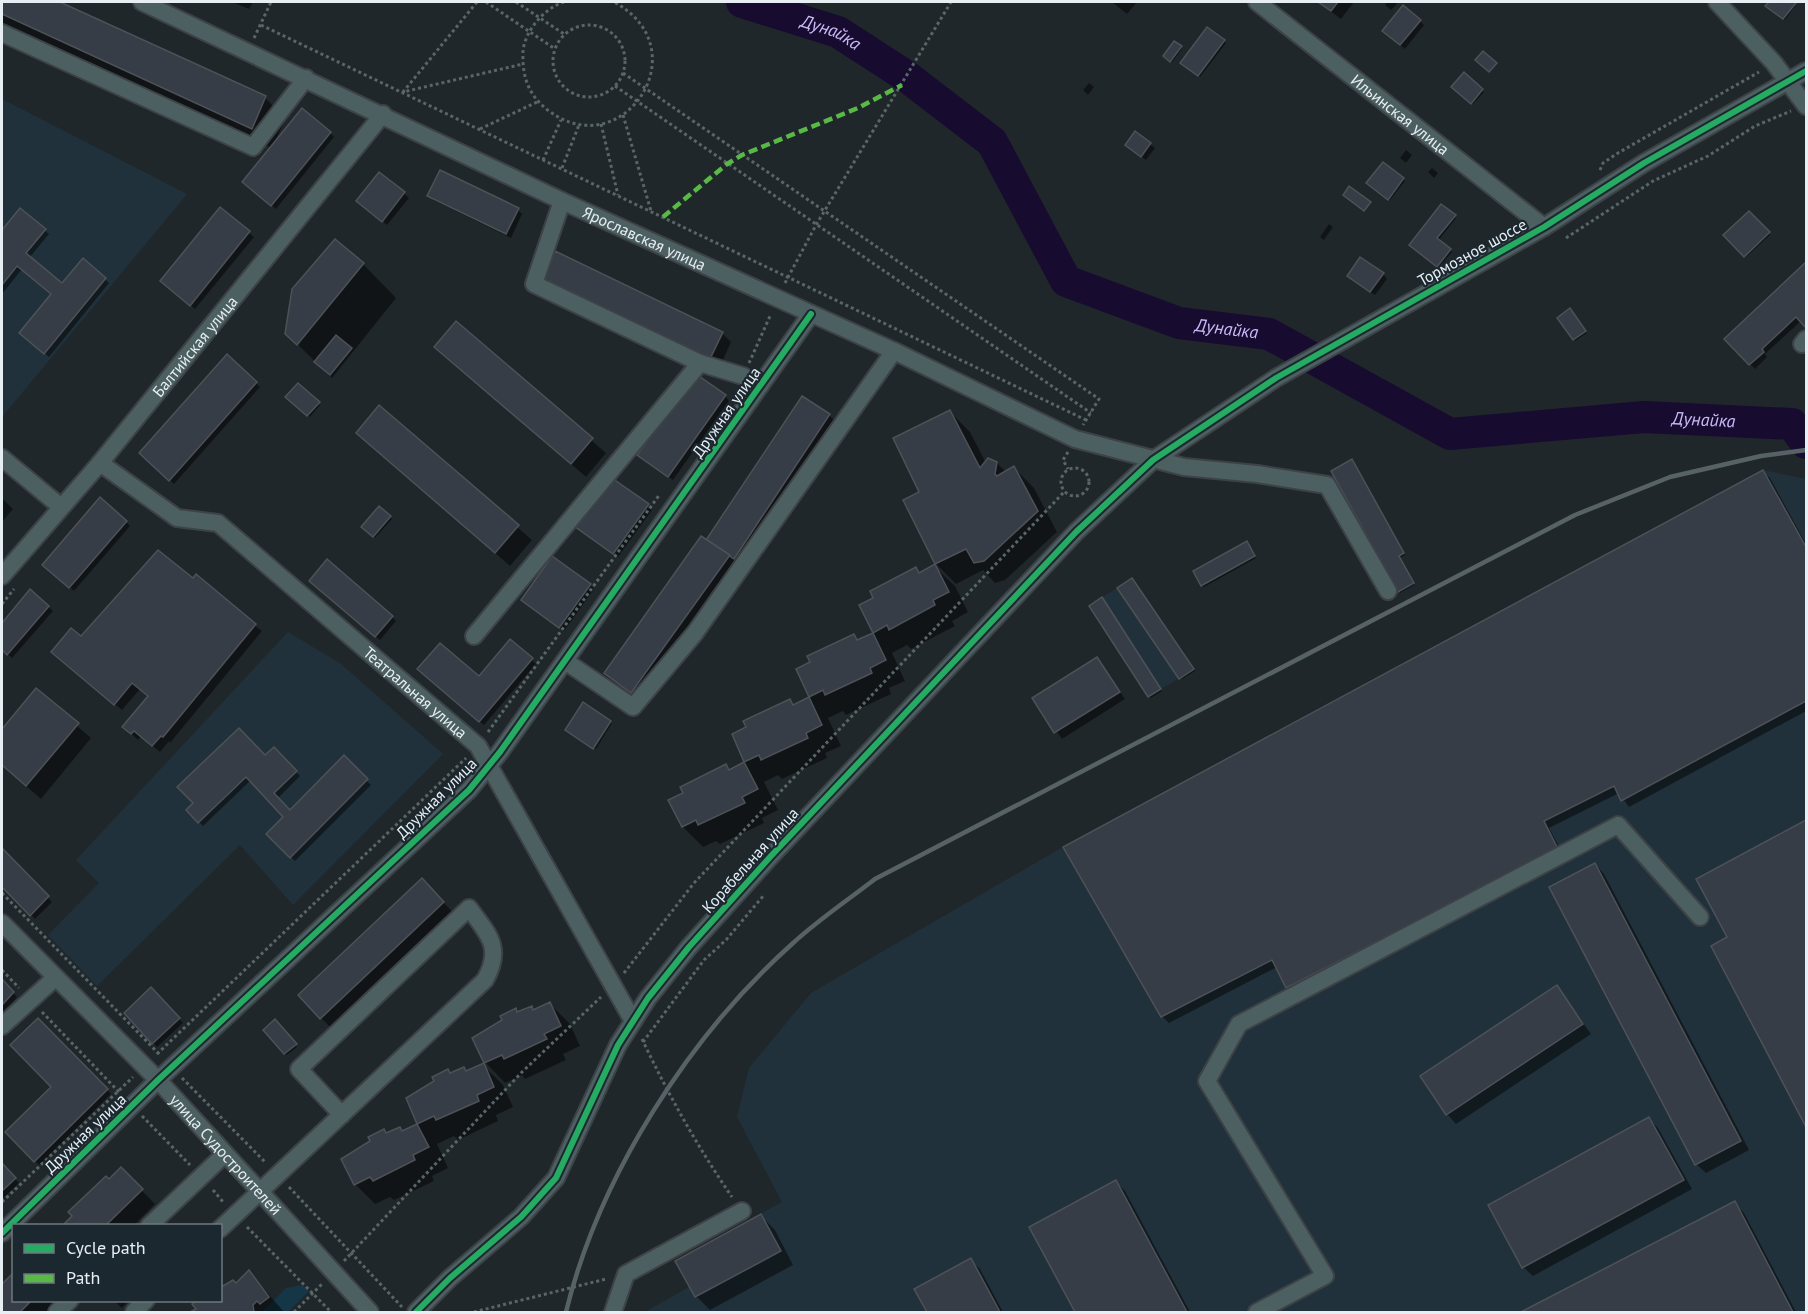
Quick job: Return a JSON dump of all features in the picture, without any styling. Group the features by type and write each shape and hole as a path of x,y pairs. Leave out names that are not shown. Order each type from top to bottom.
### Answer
{"street":[{"name":"Ярославская улица","path":"142,2 383,114 562,201 894,351 1075,439 1184,467 1257,474 1327,485 1388,591"},
{"name":"Ильинская улица","path":"1257,2 1544,226"},
{"path":"1717,2 1774,63 1806,105"},
{"path":"2,33 253,147 306,78"},
{"name":"Тормозное шоссе","path":"1153,460 1276,378 1544,226 1644,163 1806,71"},
{"name":"Балтийская улица","path":"2,576 100,463 383,114"},
{"path":"562,201 534,284 700,363 743,376 760,386"},
{"name":"Дружная улица","path":"2,1233 158,1080 469,790 565,661 811,314"},
{"path":"565,661 633,707 695,633 894,351"},
{"path":"474,636 700,363"},
{"path":"2,458 61,507"},
{"name":"Корабельная улица","path":"416,1312 450,1278 522,1217 556,1178 615,1051 633,1021 664,978 748,880 1076,532 1153,460"},
{"name":"Театральная улица","path":"100,463 177,518 218,523 478,746 490,763 633,1021"},
{"path":"1257,1312 1325,1275 1207,1081 1239,1024 1618,825 1700,916"},
{"path":"222,1227 259,1193 277,1175 342,1115 485,980 492,967 495,953 487,933 469,908 299,1069 342,1115"},
{"name":"улица Судостроителей","path":"2,923 158,1080 370,1312"},
{"path":"2,1026 56,978"},
{"path":"151,1224 225,1154"},
{"path":"613,1312 626,1274 742,1211"}],"path":[{"path":"248,51 271,2"},
{"path":"403,93 477,2"},
{"path":"486,2 555,48"},
{"path":"516,2 564,34"},
{"path":"564,2 540,18 530,31 524,47 523,64 527,85 537,102 561,120 579,125 601,124 623,115 638,103 647,89 652,70 652,49 645,31 630,10 614,2"},
{"path":"743,376 788,276 816,225 951,2"},
{"path":"261,24 1086,420"},
{"path":"592,25 607,30 617,39 624,54 623,73 615,86 598,96 584,97 569,91 558,79 553,63 555,48 564,34 578,26 592,25"},
{"path":"1599,173 1603,163 1618,153 1774,63"},
{"path":"403,93 523,64"},
{"path":"623,73 1099,399"},
{"path":"615,86 1091,413"},
{"path":"480,129 537,102"},
{"path":"1566,238 1653,181 1708,156 1755,126 1806,105"},
{"path":"623,115 651,211"},
{"path":"543,160 561,120"},
{"path":"601,124 618,196"},
{"path":"562,169 579,125"},
{"path":"1077,467 1086,471 1090,479 1086,492 1078,497 1064,492 1060,483 1063,474 1068,469 1077,467"},
{"path":"2,1202 478,746 666,486"},
{"path":"294,1312 333,1274 522,1072 614,984 694,883 1064,492"},
{"path":"2,894 408,1312"},
{"path":"643,1042 704,960 726,940 764,895"},
{"path":"2,970 235,1215 331,1312"},
{"path":"633,1021 666,1090 700,1150 742,1211"},
{"path":"474,1312 626,1274"}],"shaded area":[{"path":"2,99 187,194 2,417"},
{"path":"1763,470 1806,479 1806,1312 645,1312 689,1287 675,1261 782,1202 737,1117 749,1068 811,993 1063,847"},
{"path":"1132,578 1194,669 1148,697 1089,606"},
{"path":"288,632 341,664 443,754 293,905 240,845 97,986 48,935 99,883 76,860"},
{"path":"302,1285 309,1291 288,1312 262,1312 286,1288"}],"building":[{"path":"2,2 60,2 266,96 252,129 2,14"},
{"path":"1318,2 1338,2 1331,11"},
{"path":"1769,2 1796,3 1783,19 1765,6"},
{"path":"1403,5 1421,20 1400,45 1382,31"},
{"path":"1207,27 1225,40 1198,76 1180,63"},
{"path":"1174,41 1182,46 1170,62 1163,56"},
{"path":"1483,51 1497,63 1489,72 1475,60"},
{"path":"1464,72 1483,89 1471,104 1451,87"},
{"path":"302,108 331,132 271,206 242,182"},
{"path":"1135,131 1151,143 1141,157 1125,145"},
{"path":"1383,162 1404,178 1388,200 1366,183"},
{"path":"440,170 519,208 506,234 427,196"},
{"path":"379,172 405,192 382,222 356,201"},
{"path":"1349,186 1371,202 1364,211 1343,195"},
{"path":"1441,204 1456,215 1437,238 1451,249 1437,267 1409,245"},
{"path":"220,207 250,231 190,306 160,281"},
{"path":"20,208 46,229 26,253 62,283 83,258 106,278 44,354 19,333 51,294 17,266 2,285 2,230"},
{"path":"1749,211 1770,232 1744,257 1723,235"},
{"path":"335,239 364,263 297,345 285,334 292,289"},
{"path":"555,251 723,332 708,363 540,282"},
{"path":"1360,257 1384,273 1370,292 1347,276"},
{"path":"1806,262 1806,328 1796,317 1762,349 1764,352 1749,365 1724,339"},
{"path":"1570,308 1586,331 1573,340 1557,318"},
{"path":"456,321 593,438 571,464 434,347"},
{"path":"336,335 352,348 330,375 314,362"},
{"path":"227,354 257,382 169,481 139,453"},
{"path":"696,374 726,395 668,477 637,455"},
{"path":"298,383 320,402 307,416 285,397"},
{"path":"802,396 830,414 734,559 706,540"},
{"path":"379,405 519,525 495,553 356,433"},
{"path":"950,410 980,468 988,458 997,462 995,474 997,476 1014,466 1038,511 984,561 974,563 966,549 935,564 903,500 919,492 893,438"},
{"path":"1352,459 1404,553 1399,556 1414,583 1398,592 1331,471"},
{"path":"1763,470 1806,547 1806,701 1621,801 1614,786 1544,821 1558,849 1286,988 1272,960 1161,1017 1063,847"},
{"path":"609,476 649,504 613,554 574,526"},
{"path":"100,497 127,521 69,588 42,565"},
{"path":"379,506 391,516 373,537 361,527"},
{"path":"701,536 730,555 631,693 604,673"},
{"path":"1247,541 1255,556 1201,586 1193,571"},
{"path":"158,550 193,578 196,574 256,624 163,737 161,736 152,746 134,731 131,734 122,727 148,696 132,683 114,705 51,652 71,628 81,636"},
{"path":"552,556 591,584 559,628 521,600"},
{"path":"327,559 393,616 375,637 309,581"},
{"path":"935,564 949,592 933,600 935,605 889,630 887,625 873,633 859,605 873,598 870,591 916,567 919,573"},
{"path":"1132,578 1194,669 1179,679 1117,588"},
{"path":"30,589 49,606 7,655 2,650 2,623"},
{"path":"1102,597 1161,689 1148,697 1089,606"},
{"path":"873,633 886,660 870,668 872,673 825,695 823,690 809,697 796,669 810,662 807,656 854,634 857,640"},
{"path":"510,639 533,658 479,722 417,669 440,643 479,676"},
{"path":"1097,657 1120,692 1054,733 1032,698"},
{"path":"36,688 79,723 26,786 2,765 2,729"},
{"path":"809,697 822,725 806,733 808,738 761,760 759,755 744,762 732,734 746,727 743,721 790,699 793,705"},
{"path":"583,702 611,721 593,749 565,730"},
{"path":"239,728 265,755 274,747 297,771 274,793 290,810 344,755 368,779 290,858 266,834 283,817 246,777 198,823 186,810 193,803 177,787"},
{"path":"744,762 758,789 742,797 745,803 698,825 696,820 682,827 668,800 683,793 680,787 726,764 729,770"},
{"path":"1806,820 1806,1127 1711,946 1727,937 1696,879"},
{"path":"2,848 49,896 30,916 2,887"},
{"path":"1595,863 1741,1141 1695,1165 1549,887"},
{"path":"422,878 444,902 320,1019 298,995"},
{"path":"2,979 14,992 2,1005"},
{"path":"1557,985 1583,1024 1446,1115 1420,1076"},
{"path":"151,987 180,1018 152,1044 124,1013"},
{"path":"550,1002 561,1026 544,1034 547,1039 504,1059 502,1055 484,1063 472,1038 502,1020 500,1016 516,1008 517,1012 532,1006 533,1010"},
{"path":"38,1018 108,1089 34,1162 5,1132 51,1087 10,1045"},
{"path":"275,1019 297,1044 284,1054 263,1030"},
{"path":"484,1063 494,1087 477,1095 479,1101 436,1120 434,1116 417,1124 406,1098 434,1081 432,1077 448,1069 450,1073 464,1067 466,1071"},
{"path":"1649,1117 1684,1180 1522,1268 1488,1205"},
{"path":"417,1124 429,1147 413,1155 415,1160 373,1181 370,1177 354,1185 341,1159 370,1141 368,1137 384,1129 386,1133 400,1127 402,1131"},
{"path":"2,1163 16,1178 2,1191"},
{"path":"121,1167 143,1189 107,1224 64,1224 72,1216 68,1212 106,1176 109,1179"},
{"path":"1116,1180 1187,1312 1075,1312 1029,1227"},
{"path":"1735,1201 1793,1312 1521,1312"},
{"path":"761,1214 781,1251 695,1297 675,1261"},
{"path":"971,1258 1000,1312 927,1312 914,1289"},
{"path":"249,1270 269,1297 260,1304 257,1301 253,1305 254,1312 190,1312 196,1309 192,1304 194,1302 222,1302 222,1285 233,1280 236,1283"},
{"path":"12,1274 12,1302 30,1302 20,1312 2,1312 2,1284"}],"waterway":[{"name":"Дунайка","path":"742,2 838,32 906,76 992,142 1066,281 1179,323 1269,334 1450,434 1644,417 1792,424 1806,443"}],"railway":[{"path":"566,1312 581,1261 601,1210 625,1160 684,1065 718,1021 754,981 802,935 875,879 1575,515 1670,477 1761,456 1806,450"}],"marked path":[{"path":"663,217 727,164 742,155 858,108 902,85"}],"cycle path":[{"path":"416,1312 450,1278 521,1217 556,1178 618,1045 648,998 689,947 771,856 1076,532 1153,460 1276,378 1544,227 1644,163 1806,71"},
{"path":"2,1233 158,1080 469,790 500,752 811,314"}]}
